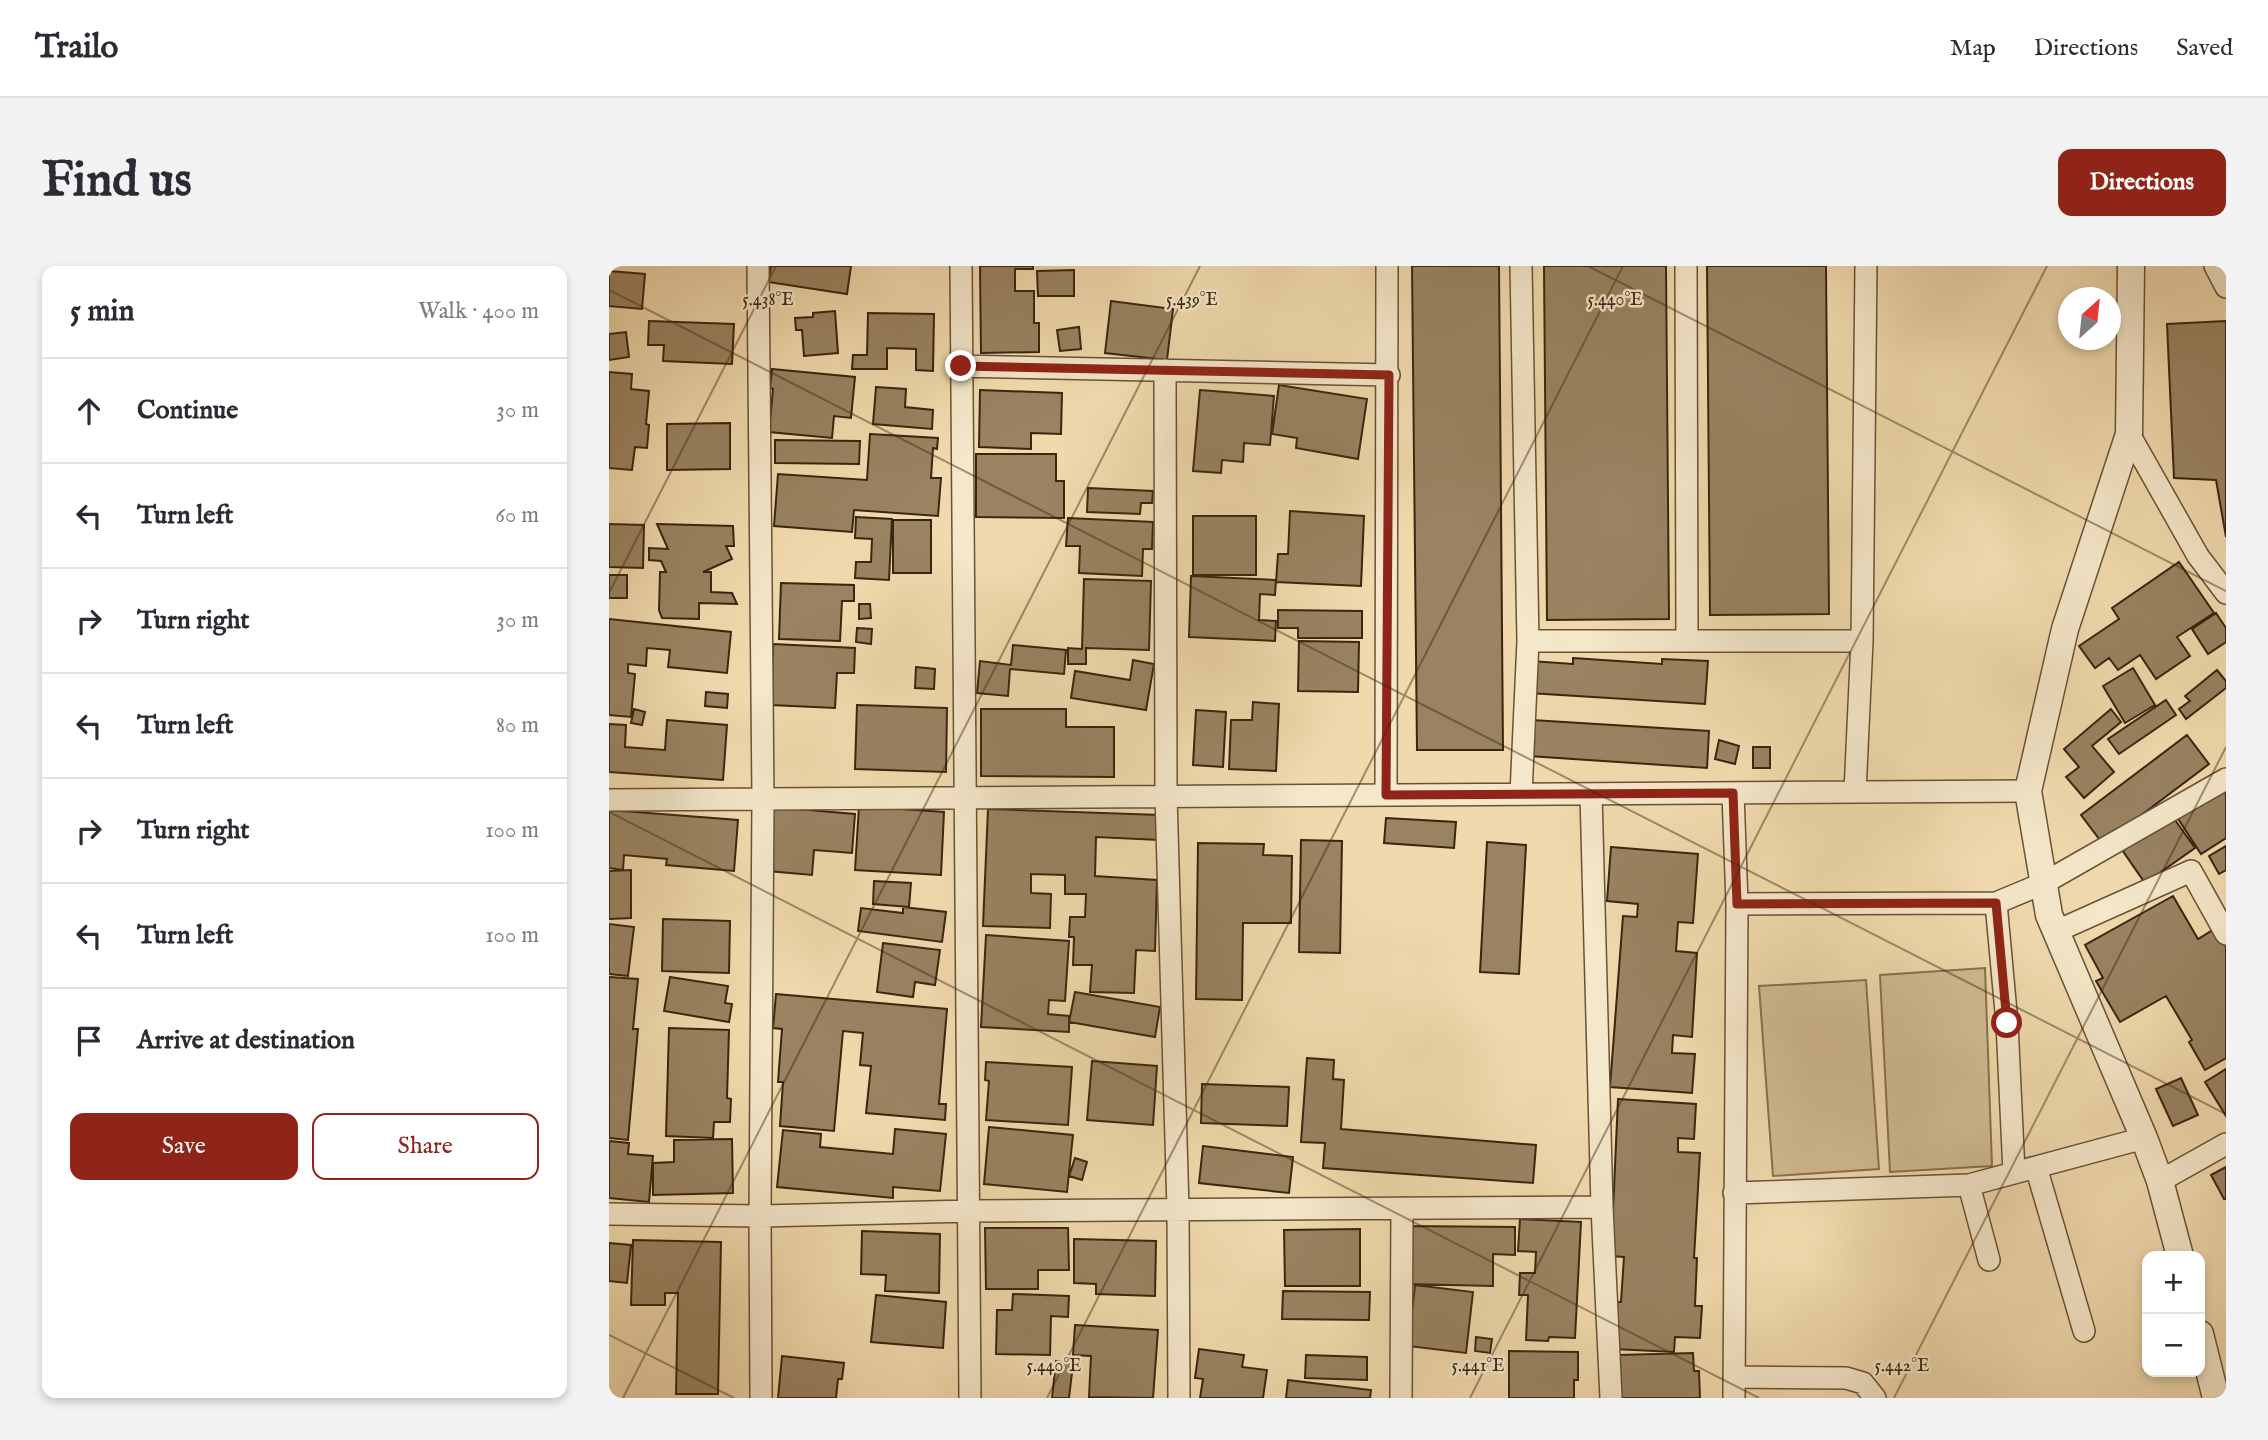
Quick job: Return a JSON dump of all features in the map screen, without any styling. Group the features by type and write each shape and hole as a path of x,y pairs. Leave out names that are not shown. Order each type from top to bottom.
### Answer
{"street":[{"path":"758,266 763,799 761,1398"},
{"path":"961,266 970,1398"},
{"path":"1386,795 1389,375 1387,266"},
{"path":"1521,266 1528,641 1521,794"},
{"path":"1686,266 1687,641"},
{"path":"1855,792 1862,641 1867,266"},
{"path":"2131,266 2129,433 2065,629 2028,791 2049,915 2144,1138 2160,1181 2179,1251"},
{"path":"2215,266 2226,287"},
{"path":"961,366 1389,375"},
{"path":"1165,370 1166,796 1178,1209 1179,1398"},
{"path":"2129,433 2197,556 2225,594"},
{"path":"1528,641 1862,641"},
{"path":"1737,904 1996,903 2044,883 2226,779"},
{"path":"609,800 2028,791"},
{"path":"1733,793 1737,904 1734,1398"},
{"path":"1591,794 1602,1207 1611,1398"},
{"path":"2057,931 2191,871 2226,934"},
{"path":"1996,903 2007,1023 2014,1173"},
{"path":"1734,1193 1969,1185 2144,1138"},
{"path":"2160,1181 2226,1144"},
{"path":"2036,1167 2084,1331"},
{"path":"1969,1185 1989,1260"},
{"path":"609,1214 760,1216 969,1211 1602,1207"},
{"path":"1401,1398 1402,1208"},
{"path":"2205,1354 2216,1398"},
{"path":"1734,1377 1846,1378 1863,1383 1875,1398"}],"shaded area":[{"path":"1985,968 1992,1166 1890,1172 1880,975"},
{"path":"1866,980 1879,1169 1773,1176 1759,986"}],"building":[{"path":"771,266 851,266 847,294 768,282"},
{"path":"980,266 1033,266 1033,269 1015,269 1015,291 1034,291 1034,323 1039,323 1039,352 981,353"},
{"path":"1412,266 1499,266 1503,750 1417,750"},
{"path":"1544,266 1666,266 1669,619 1547,620"},
{"path":"1707,266 1826,266 1829,614 1710,615"},
{"path":"1074,270 1074,296 1038,296 1037,271"},
{"path":"609,271 645,274 642,309 609,306"},
{"path":"1111,301 1173,309 1167,360 1105,353"},
{"path":"835,311 838,353 804,356 802,330 796,330 795,318 813,317 813,313"},
{"path":"868,313 934,314 933,371 916,370 916,349 887,348 887,369 852,369 853,355 867,355"},
{"path":"649,321 734,324 732,364 663,361 664,345 648,345"},
{"path":"2226,321 2226,537 2216,480 2174,478 2167,324"},
{"path":"1079,327 1081,349 1060,351 1057,330"},
{"path":"626,332 629,357 609,360 609,334"},
{"path":"772,369 855,377 851,418 834,416 832,438 769,432"},
{"path":"609,372 632,374 631,389 649,391 647,448 635,447 632,470 609,468"},
{"path":"1279,385 1367,399 1358,459 1296,448 1297,438 1272,434"},
{"path":"876,387 906,389 905,407 933,410 932,429 873,424"},
{"path":"980,390 1062,393 1061,434 1031,433 1031,449 979,447"},
{"path":"1200,390 1274,396 1270,445 1244,443 1243,462 1222,460 1221,473 1193,471"},
{"path":"730,423 730,469 667,470 667,424"},
{"path":"870,434 938,438 937,449 933,448 931,478 941,478 938,516 854,510 852,532 774,526 778,474 867,480"},
{"path":"775,440 860,441 859,464 775,463"},
{"path":"976,454 1056,454 1056,481 1064,481 1064,518 976,517"},
{"path":"1088,488 1153,491 1152,503 1141,503 1140,514 1087,512"},
{"path":"1290,511 1364,516 1361,586 1276,582 1278,554 1288,554"},
{"path":"1193,516 1256,516 1256,575 1193,575"},
{"path":"856,517 892,519 889,580 855,578 856,562 871,562 872,539 855,538"},
{"path":"1068,518 1153,522 1152,549 1143,549 1142,576 1079,573 1080,546 1066,546"},
{"path":"893,520 931,520 931,573 893,573"},
{"path":"609,524 644,525 643,568 609,567"},
{"path":"657,524 733,526 734,546 726,546 732,559 703,572 711,572 711,592 732,593 737,604 699,603 699,619 662,618 659,610 660,572 666,572 661,561 649,560 649,548 668,549"},
{"path":"2179,562 2214,613 2177,637 2190,656 2156,679 2140,655 2118,670 2109,658 2095,668 2079,646 2119,619 2112,608"},
{"path":"609,575 627,575 627,598 609,598"},
{"path":"1191,576 1276,580 1275,595 1260,594 1259,620 1276,621 1275,641 1189,637"},
{"path":"1084,579 1151,581 1149,650 1086,648 1086,664 1068,664 1068,648 1082,649"},
{"path":"781,583 854,585 854,601 842,601 840,641 779,639"},
{"path":"859,604 870,604 871,618 859,619"},
{"path":"1278,610 1362,611 1362,638 1298,638 1298,628 1278,628"},
{"path":"2216,613 2226,628 2226,642 2208,654 2192,629"},
{"path":"609,619 731,632 727,673 668,667 670,650 647,648 646,666 628,664 628,673 635,674 631,717 609,715"},
{"path":"857,628 872,629 871,644 856,642"},
{"path":"1299,641 1359,642 1358,692 1298,691"},
{"path":"773,644 855,648 854,673 837,673 835,708 771,705"},
{"path":"1013,645 1066,650 1064,674 1010,669 1008,696 977,693 980,661 1011,665"},
{"path":"1573,658 1662,664 1662,659 1708,661 1705,704 1529,693 1531,661 1573,664"},
{"path":"1133,660 1154,664 1146,710 1071,698 1075,671 1130,680"},
{"path":"916,667 935,669 934,689 915,688"},
{"path":"2133,668 2155,705 2125,723 2103,686"},
{"path":"2217,670 2226,681 2226,688 2186,719 2179,709 2190,701 2185,696"},
{"path":"706,692 728,694 727,708 705,706"},
{"path":"2166,700 2176,715 2119,754 2108,739"},
{"path":"1253,702 1279,704 1276,771 1229,769 1231,720 1252,720"},
{"path":"857,705 947,708 946,772 855,769"},
{"path":"634,709 645,712 642,725 631,723"},
{"path":"981,709 1066,709 1066,727 1114,727 1114,777 981,776"},
{"path":"2111,709 2121,722 2092,746 2114,772 2084,798 2066,777 2079,767 2064,749"},
{"path":"1196,710 1226,712 1223,767 1193,765"},
{"path":"667,720 727,725 723,780 609,772 609,724 626,725 625,747 665,750"},
{"path":"1532,720 1709,731 1707,768 1529,756"},
{"path":"2187,735 2209,764 2103,844 2081,815"},
{"path":"1719,740 1739,746 1735,764 1715,759"},
{"path":"1753,747 1770,747 1770,768 1753,768"},
{"path":"2220,785 2226,794 2226,838 2201,854 2175,814"},
{"path":"859,806 944,812 941,875 855,870"},
{"path":"773,807 855,814 852,853 814,850 812,875 768,871"},
{"path":"988,809 1160,815 1159,840 1096,837 1095,876 1157,880 1155,951 1136,950 1134,993 1090,992 1092,965 1073,965 1074,937 1069,937 1070,917 1085,917 1086,894 1065,894 1065,875 1031,874 1031,893 1051,894 1050,928 983,926"},
{"path":"609,810 738,820 734,871 666,865 667,859 624,855 623,870 609,868"},
{"path":"2170,813 2195,848 2145,883 2120,847"},
{"path":"1386,818 1456,822 1454,848 1384,843"},
{"path":"1301,840 1342,841 1340,953 1299,952"},
{"path":"1487,842 1526,845 1519,974 1480,972"},
{"path":"1198,843 1264,844 1263,855 1292,856 1291,923 1243,923 1242,1000 1196,999"},
{"path":"2226,846 2226,870 2219,874 2209,856"},
{"path":"1611,847 1698,854 1693,923 1678,922 1676,951 1697,953 1692,1037 1673,1035 1672,1053 1695,1054 1692,1093 1610,1087 1623,916 1637,917 1638,904 1607,901"},
{"path":"631,870 631,918 609,919 609,871"},
{"path":"874,881 911,883 909,907 873,904"},
{"path":"2173,896 2198,939 2216,928 2226,947 2226,1058 2205,1070 2189,1042 2192,1040 2166,996 2120,1022 2096,981 2103,978 2085,945"},
{"path":"903,907 946,912 942,942 858,931 861,908 903,913"},
{"path":"663,919 730,921 729,973 662,971"},
{"path":"609,924 634,927 628,976 609,974"},
{"path":"986,935 1069,941 1065,1001 1049,1000 1048,1014 1069,1016 1069,1032 981,1027"},
{"path":"883,943 940,950 935,985 915,982 913,997 877,992"},
{"path":"609,977 638,979 633,1029 638,1029 628,1140 609,1138"},
{"path":"670,977 728,986 725,1003 732,1004 729,1022 664,1011"},
{"path":"1075,992 1160,1007 1155,1037 1069,1022"},
{"path":"776,994 947,1009 939,1104 946,1104 945,1120 866,1113 871,1066 860,1065 863,1033 843,1031 834,1131 780,1126 783,1082 778,1082 782,1029 773,1028"},
{"path":"669,1028 729,1030 727,1098 731,1099 730,1122 714,1122 713,1138 666,1136"},
{"path":"1307,1058 1334,1060 1333,1079 1344,1080 1341,1129 1536,1145 1533,1183 1323,1168 1325,1143 1301,1142"},
{"path":"1092,1061 1157,1066 1153,1125 1087,1120"},
{"path":"986,1062 1072,1067 1068,1125 986,1120 989,1081 985,1080"},
{"path":"2226,1069 2226,1116 2205,1082"},
{"path":"2181,1078 2198,1115 2173,1126 2156,1089"},
{"path":"1202,1084 1289,1087 1287,1126 1201,1123"},
{"path":"1618,1099 1696,1104 1694,1139 1678,1138 1678,1152 1700,1153 1694,1258 1697,1258 1695,1306 1702,1306 1700,1338 1675,1337 1674,1352 1614,1349 1624,1257 1611,1256"},
{"path":"989,1127 1073,1135 1067,1192 984,1184"},
{"path":"895,1129 946,1134 940,1191 893,1187 893,1198 777,1187 783,1130 821,1134 820,1147 893,1154"},
{"path":"732,1139 733,1193 653,1195 653,1163 674,1162 674,1140"},
{"path":"609,1141 629,1143 628,1154 653,1156 649,1202 609,1198"},
{"path":"1203,1146 1293,1157 1289,1193 1199,1183"},
{"path":"1075,1158 1087,1162 1082,1180 1069,1176"},
{"path":"2226,1167 2226,1199 2224,1199 2211,1175"},
{"path":"1520,1219 1581,1222 1575,1338 1526,1340 1528,1295 1519,1295 1520,1273 1535,1273 1536,1252 1518,1251"},
{"path":"1407,1226 1515,1227 1515,1255 1493,1254 1493,1286 1406,1284"},
{"path":"985,1228 1068,1228 1069,1270 1038,1270 1038,1289 986,1289"},
{"path":"1360,1229 1360,1286 1285,1286 1284,1230"},
{"path":"862,1231 940,1234 939,1293 885,1291 886,1275 861,1274"},
{"path":"1074,1239 1156,1241 1155,1296 1096,1294 1096,1284 1074,1283"},
{"path":"633,1240 721,1242 718,1394 676,1394 678,1293 665,1293 665,1305 631,1305"},
{"path":"609,1243 631,1245 627,1283 609,1281"},
{"path":"1415,1285 1473,1292 1466,1353 1408,1346"},
{"path":"1283,1291 1370,1292 1369,1320 1282,1319"},
{"path":"1013,1294 1069,1296 1068,1317 1051,1316 1050,1355 996,1354 997,1310 1012,1310"},
{"path":"876,1295 946,1302 943,1348 871,1342"},
{"path":"1075,1325 1158,1330 1153,1398 1089,1397 1091,1356 1073,1355"},
{"path":"1476,1337 1492,1339 1490,1353 1475,1351"},
{"path":"1199,1349 1244,1355 1242,1367 1267,1370 1263,1398 1200,1398 1203,1379 1195,1378"},
{"path":"1509,1351 1578,1352 1578,1380 1574,1380 1574,1398 1509,1398"},
{"path":"1693,1353 1694,1371 1699,1371 1700,1398 1620,1398 1618,1355"},
{"path":"1306,1355 1367,1357 1367,1380 1305,1378"},
{"path":"782,1356 844,1363 842,1379 838,1379 836,1398 778,1398"},
{"path":"1056,1361 1073,1364 1069,1398 1052,1398"},
{"path":"1288,1380 1371,1390 1370,1398 1286,1398"}],"route":[{"path":"961,366 1389,375 1386,795 1733,793 1737,904 1996,903 2007,1023"}]}
